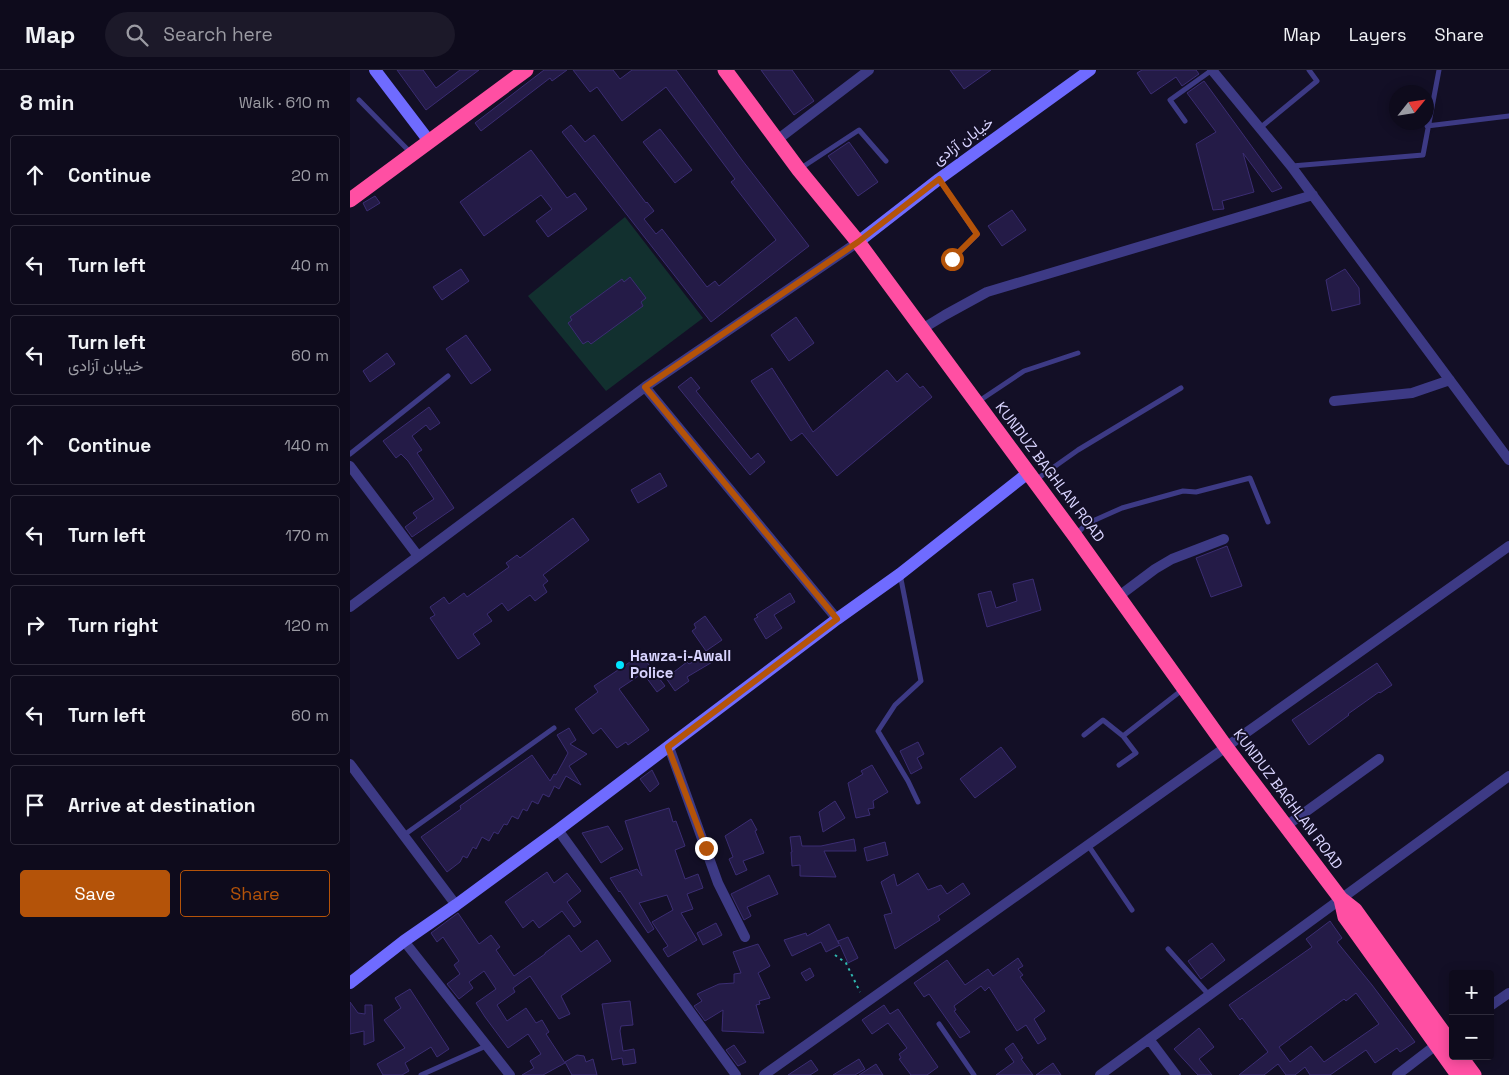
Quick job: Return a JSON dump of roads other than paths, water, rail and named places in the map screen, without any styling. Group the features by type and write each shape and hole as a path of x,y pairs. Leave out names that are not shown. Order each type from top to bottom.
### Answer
{"highway":[{"path":"351,199 526,70"},
{"name":"KUNDUZ BAGHLAN ROAD","path":"725,70 799,170 858,242 1076,536 1226,747 1341,899 1345,918 1447,1041 1458,1075"},
{"path":"1463,1060 1474,1075"}],"street":[{"path":"375,70 429,141"},
{"path":"776,140 869,70"},
{"name":"خیابان آزادی","path":"858,242 939,179 1090,70"},
{"path":"1212,70 1291,166 1509,460"},
{"path":"922,329 987,292 1313,195"},
{"path":"350,607 645,387 858,242"},
{"path":"1334,401 1412,393 1450,380"},
{"path":"645,387 837,619"},
{"path":"350,466 418,556"},
{"path":"350,983 404,941 558,830 837,619 1031,477"},
{"path":"1119,596 1154,569 1172,559 1224,539"},
{"path":"764,1075 1509,546"},
{"path":"668,747 718,883 744,937"},
{"path":"1286,826 1379,759"},
{"path":"350,764 456,905"},
{"path":"1100,1075 1509,776"},
{"path":"558,830 736,1075"},
{"path":"404,941 510,1075"},
{"path":"1494,1003 1509,993"},
{"path":"1149,1039 1176,1075"},
{"path":"1396,1075 1447,1041"}],"lane":[{"path":"1185,121 1170,100 1212,70"},
{"path":"1260,128 1317,81 1309,70"},
{"path":"1434,90 1438,70"},
{"path":"359,100 412,154"},
{"path":"1434,125 1509,116"},
{"path":"799,170 859,130 886,161"},
{"path":"1291,166 1423,155 1426,130"},
{"path":"939,179 977,234 952,259"},
{"path":"976,402 1024,371 1078,353"},
{"path":"350,454 448,376"},
{"path":"1031,477 1181,388"},
{"path":"1076,536 1086,524 1122,508 1184,491 1196,492 1250,478 1268,522"},
{"path":"900,574 921,681 894,704 878,732 908,781 918,802"},
{"path":"1123,736 1185,688"},
{"path":"1084,736 1103,720 1123,736 1136,753 1119,765"},
{"path":"404,835 554,728"},
{"path":"1088,846 1132,910"},
{"path":"1168,949 1209,995"},
{"path":"939,1024 974,1075"},
{"path":"421,1075 486,1046"}],"place":[{"name":"Hawza-i-Awall Police","path":"620,665"}]}
